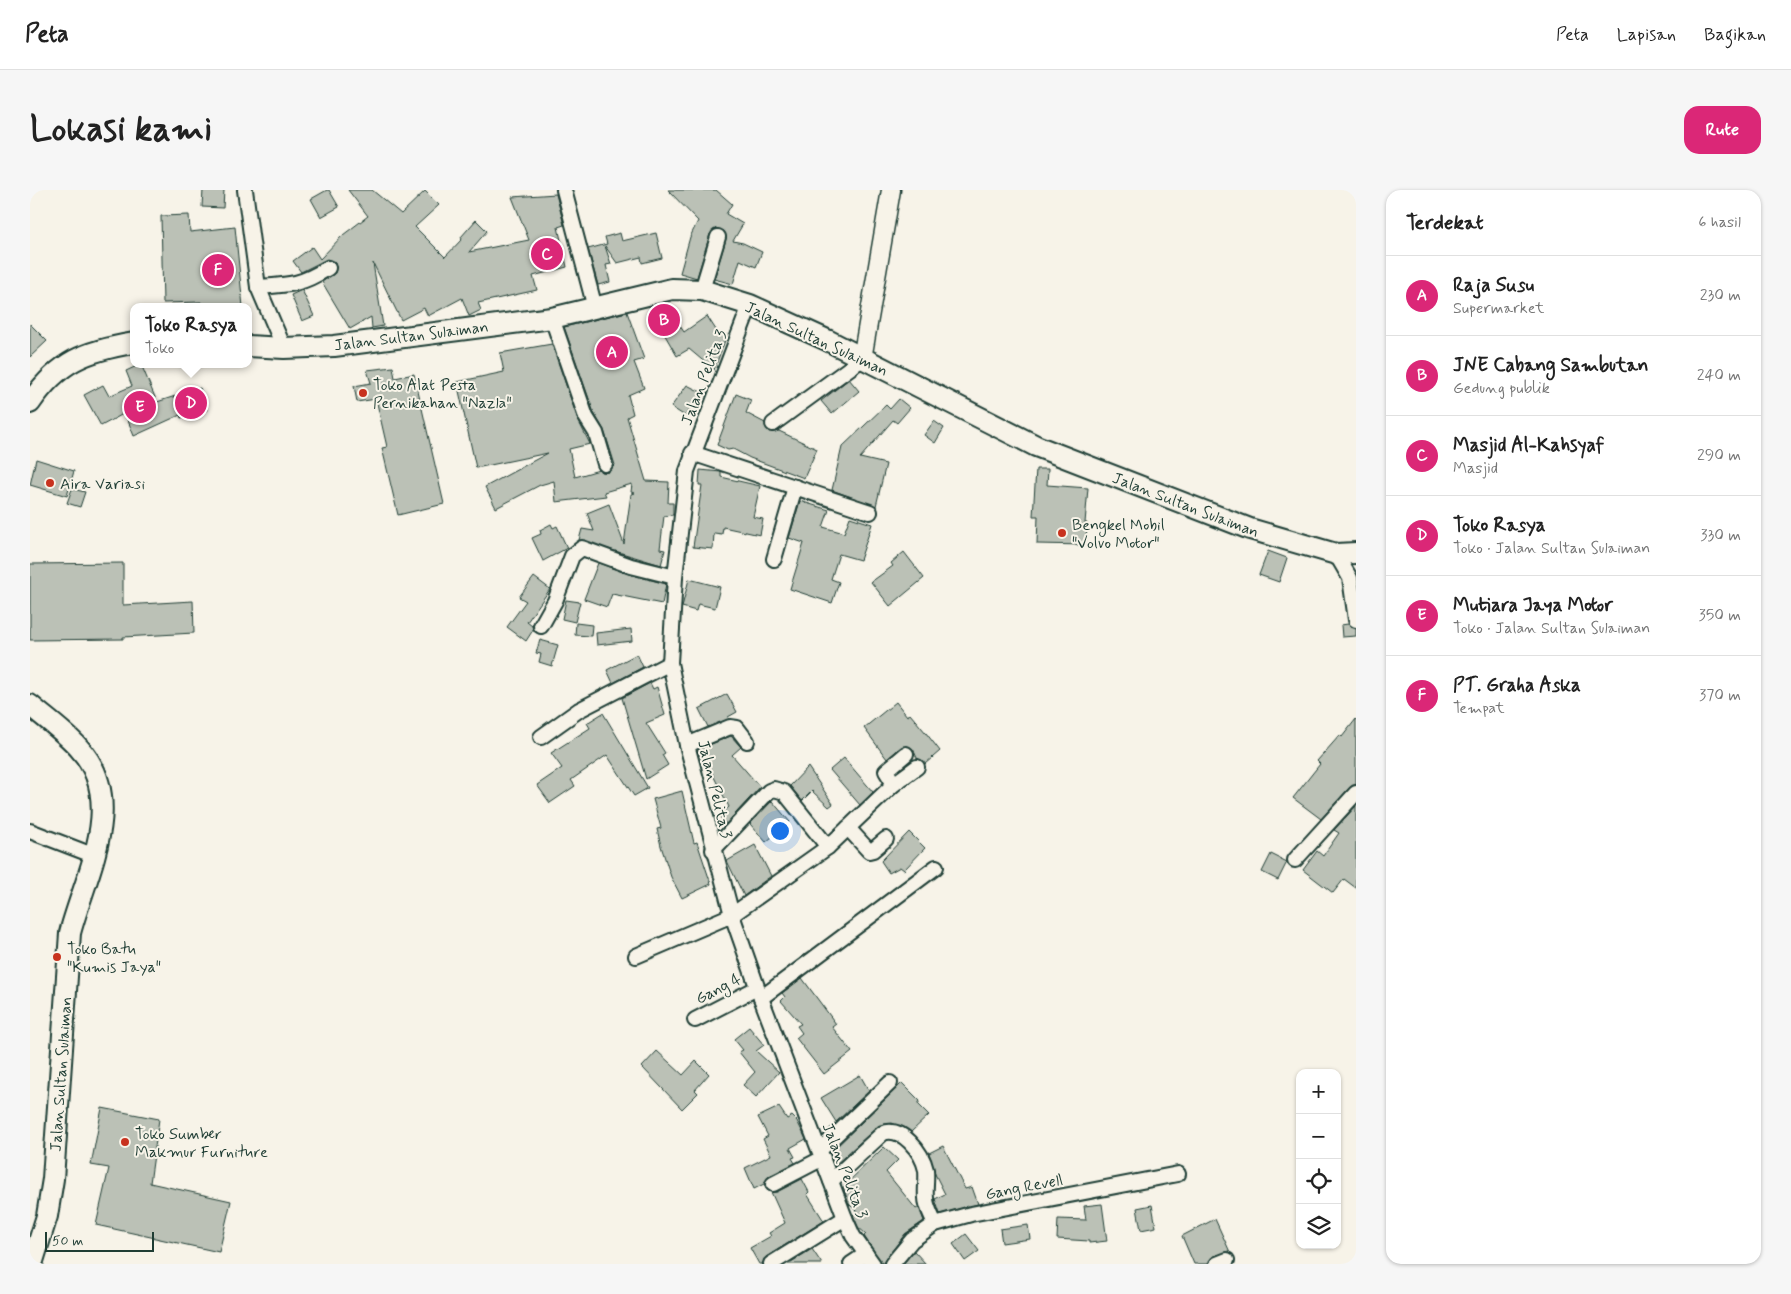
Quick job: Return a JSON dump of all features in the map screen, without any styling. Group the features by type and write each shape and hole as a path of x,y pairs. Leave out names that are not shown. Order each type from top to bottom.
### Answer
{"main road":[{"name":"Jalan Sultan Sulaiman","path":"252,346 284,348 334,346 552,318 672,289 702,290 750,305 1036,446 1250,529 1336,554 1356,553"},
{"path":"30,403 40,388 69,362 99,348 130,344"},
{"name":"Jalan Sultan Sulaiman","path":"30,704 80,748 94,770 102,800 101,830 95,856 78,902 70,933 52,1179 46,1216 32,1264"}],"street":[{"path":"245,190 258,287 284,348"},
{"path":"564,190 595,308"},
{"path":"773,424 862,359 892,190"},
{"path":"702,290 718,237"},
{"path":"258,287 308,281 328,268"},
{"name":"Jalan Pelita 3","path":"750,305 692,453 684,490 675,577 670,662 687,745 713,850 732,915 759,993 845,1218 869,1259"},
{"path":"552,318 586,417 596,432 605,464"},
{"path":"692,453 870,512"},
{"path":"774,559 795,487"},
{"path":"541,626 576,550 582,548 631,566 675,577"},
{"path":"1336,554 1350,578 1356,620"},
{"path":"541,738 580,710 670,662"},
{"path":"687,745 730,727 737,728 747,741"},
{"path":"894,784 886,771 906,754"},
{"path":"636,956 732,915 828,847 894,784 917,767"},
{"path":"713,850 769,791 774,789 784,792 828,847"},
{"path":"1295,860 1356,793"},
{"path":"848,828 865,848 870,850 873,850 886,839"},
{"path":"30,831 95,856"},
{"name":"Gang 4","path":"695,1020 759,993 936,868"},
{"path":"773,1184 821,1154 890,1084"},
{"path":"831,1181 883,1133 892,1130 898,1132 912,1146 925,1168 926,1199 935,1224"},
{"name":"Gang Revell","path":"892,1264 912,1240 935,1224 971,1214 1178,1174"},
{"path":"771,1264 845,1218"},
{"path":"851,1264 869,1259"}],"building":[{"path":"203,190 224,190 223,208 202,207"},
{"path":"329,190 339,207 321,217 311,199"},
{"path":"348,190 372,190 401,214 425,191 439,205 415,227 445,257 476,220 487,231 469,252 529,240 512,197 556,194 564,225 558,227 567,267 533,276 537,290 478,303 481,310 469,316 462,298 428,316 424,308 401,320 373,263 383,326 372,328 371,317 350,329 322,282 335,273 335,263 327,259 301,272 293,261 312,247 320,259 343,235 368,216"},
{"path":"668,190 716,190 732,204 726,214 743,224 733,241 743,243 762,252 756,267 740,260 733,284 714,279 726,239 724,231 716,228 710,234 697,278 680,273 690,237 698,221"},
{"path":"189,215 190,232 235,227 243,303 163,303 161,216"},
{"path":"620,233 622,241 656,233 662,258 642,263 641,257 617,263 605,246 611,264 606,265 610,282 598,285 588,249 607,244 605,237"},
{"path":"302,290 314,316 302,321 291,295"},
{"path":"666,311 677,327 680,326 684,332 707,316 718,333 727,335 714,370 689,349 677,356 655,318"},
{"path":"627,312 644,359 634,362 644,388 628,395 633,414 627,417 646,481 669,482 668,503 673,503 673,515 664,516 660,549 665,550 661,565 579,540 582,529 594,531 587,513 609,504 624,544 631,494 635,493 631,492 632,484 604,492 606,496 556,502 554,481 540,485 496,508 485,487 548,453 476,468 457,382 504,372 500,353 552,344 578,420 590,444 569,449 575,477 599,470 608,472 615,465 604,430 594,413 564,327"},
{"path":"30,324 47,341 30,357"},
{"path":"393,367 395,378 414,374 444,504 398,515 382,448 387,447 376,399 357,402 354,386 371,383 367,370"},
{"path":"132,368 143,368 157,402 200,388 207,410 181,418 180,415 134,436 125,413 101,426 84,395 103,385 109,396 132,386 126,371"},
{"path":"849,379 859,391 832,414 821,401"},
{"path":"687,385 703,393 685,416 671,407"},
{"path":"736,394 751,400 746,413 765,423 769,432 779,431 817,449 804,478 750,458 733,449 728,450 717,445"},
{"path":"899,399 910,408 897,423 893,420 860,458 886,464 876,506 832,490 842,447 886,405 890,409"},
{"path":"934,421 944,428 935,443 924,435"},
{"name":"Aira Variasi","path":"36,459 74,471 67,496 30,485"},
{"path":"1036,469 1048,469 1047,485 1088,488 1085,523 1087,523 1086,545 1037,544 1038,516 1033,516"},
{"path":"700,470 721,472 721,477 760,486 753,517 763,519 760,535 723,527 722,534 714,533 713,549 693,547 702,485 699,485"},
{"path":"72,489 85,492 80,507 67,503"},
{"path":"800,501 829,510 823,527 844,533 850,517 872,524 860,560 839,554 831,579 839,582 832,603 790,589 804,543 789,538"},
{"path":"551,524 553,528 557,526 567,548 543,561 532,538 541,534 540,530"},
{"path":"1268,551 1287,558 1279,582 1259,575"},
{"path":"904,552 924,578 890,606 871,582 893,566 891,563"},
{"path":"123,563 123,605 193,601 194,633 123,637 123,639 30,640 30,564"},
{"path":"598,563 666,584 662,604 612,594 607,607 584,599"},
{"path":"534,577 550,589 527,622 532,626 533,630 526,641 507,627 526,601 519,597"},
{"path":"689,579 720,587 715,608 698,604 696,611 682,607"},
{"path":"566,600 580,602 575,622 562,619"},
{"path":"576,623 592,625 591,636 575,635"},
{"path":"1348,624 1356,629 1356,636 1342,637 1341,625"},
{"path":"631,629 632,641 597,645 596,633"},
{"path":"540,640 558,645 552,666 539,662 541,654 536,653"},
{"path":"637,654 643,667 613,683 607,670"},
{"path":"650,683 653,689 657,687 665,715 646,723 665,753 662,755 668,765 646,779 622,698"},
{"path":"727,694 737,712 728,717 729,719 708,727 699,709"},
{"path":"896,702 907,716 910,714 940,751 925,764 917,758 913,749 908,746 901,747 887,759 864,728"},
{"path":"603,713 648,788 634,796 607,755 571,780 575,786 550,803 537,785 562,768 551,753 590,728 587,723"},
{"path":"1356,719 1356,784 1350,787 1321,819 1293,798 1320,764 1317,761 1340,735 1342,737"},
{"path":"731,736 741,747 732,755 760,787 726,824 719,816 729,807 709,767 706,768 697,750"},
{"path":"844,758 873,792 860,805 830,770"},
{"path":"808,767 833,804 829,807 812,791 802,801 790,786"},
{"path":"682,791 694,843 697,842 711,884 682,898 671,877 661,846 657,829 661,828 653,799"},
{"path":"772,801 790,822 766,842 750,824"},
{"path":"1356,806 1356,888 1344,879 1333,893 1303,870 1317,851 1323,856 1339,833 1334,830"},
{"path":"909,832 925,848 904,870 900,867 889,873 881,861"},
{"path":"755,845 771,876 744,896 727,861"},
{"path":"1271,854 1287,862 1278,880 1262,872"},
{"path":"802,978 836,1024 832,1027 852,1052 824,1074 796,1038 802,1033 797,1026 801,1024 781,1001 785,997 782,993"},
{"path":"749,1027 764,1045 756,1051 779,1072 756,1097 743,1085 755,1072 739,1052 743,1050 734,1039"},
{"path":"657,1051 683,1075 696,1061 709,1074 695,1090 698,1093 682,1109 642,1067"},
{"path":"860,1075 869,1091 836,1122 821,1098"},
{"path":"902,1083 920,1101 918,1104 929,1115 911,1132 892,1123 878,1126 834,1166 830,1153"},
{"path":"779,1107 787,1119 792,1116 797,1121 806,1139 790,1148 795,1157 792,1158 795,1163 769,1176 764,1184 754,1189 745,1168 771,1155 763,1139 768,1136 758,1117"},
{"path":"102,1108 159,1119 150,1183 231,1201 219,1252 96,1225 109,1168 91,1165"},
{"path":"943,1146 965,1189 972,1187 978,1204 940,1214 935,1199 945,1194 935,1174 929,1153"},
{"path":"884,1147 898,1160 886,1172 916,1209 919,1207 924,1221 905,1234 882,1264 864,1236 866,1234 858,1227 853,1215 857,1212 849,1204 843,1187"},
{"path":"802,1179 809,1192 807,1194 824,1221 766,1257 762,1264 759,1264 750,1248 771,1236 769,1233 785,1223 771,1192 777,1192"},
{"path":"1102,1204 1107,1241 1089,1243 1089,1241 1057,1239 1058,1219 1086,1220 1084,1206"},
{"path":"1152,1205 1156,1227 1141,1230 1137,1208"},
{"path":"1215,1219 1230,1252 1213,1256 1208,1264 1194,1264 1182,1236"},
{"path":"1028,1225 1030,1239 1002,1243 1000,1229"},
{"path":"966,1234 979,1251 965,1261 953,1244"},
{"path":"812,1249 822,1264 788,1264"},
{"path":"914,1251 926,1264 903,1264"}],"place":[{"name":"Masjid Al-Kahsyaf","path":"547,254"},
{"name":"PT. Graha Aska","path":"218,270"},
{"name":"JNE Cabang Sambutan","path":"664,320"},
{"name":"Raja Susu","path":"612,352"},
{"name":"Toko Alat Pesta Pernikahan \"Nazla\"","path":"363,393"},
{"name":"Toko Rasya","path":"191,403"},
{"name":"Mutiara Jaya Motor","path":"140,407"},
{"name":"Aira Variasi","path":"50,483"},
{"name":"Bengkel Mobil \"Volvo Motor\"","path":"1062,533"},
{"name":"Toko Batu \"Kumis Jaya\"","path":"57,957"},
{"name":"Toko Sumber Makmur Furniture","path":"125,1142"}]}
